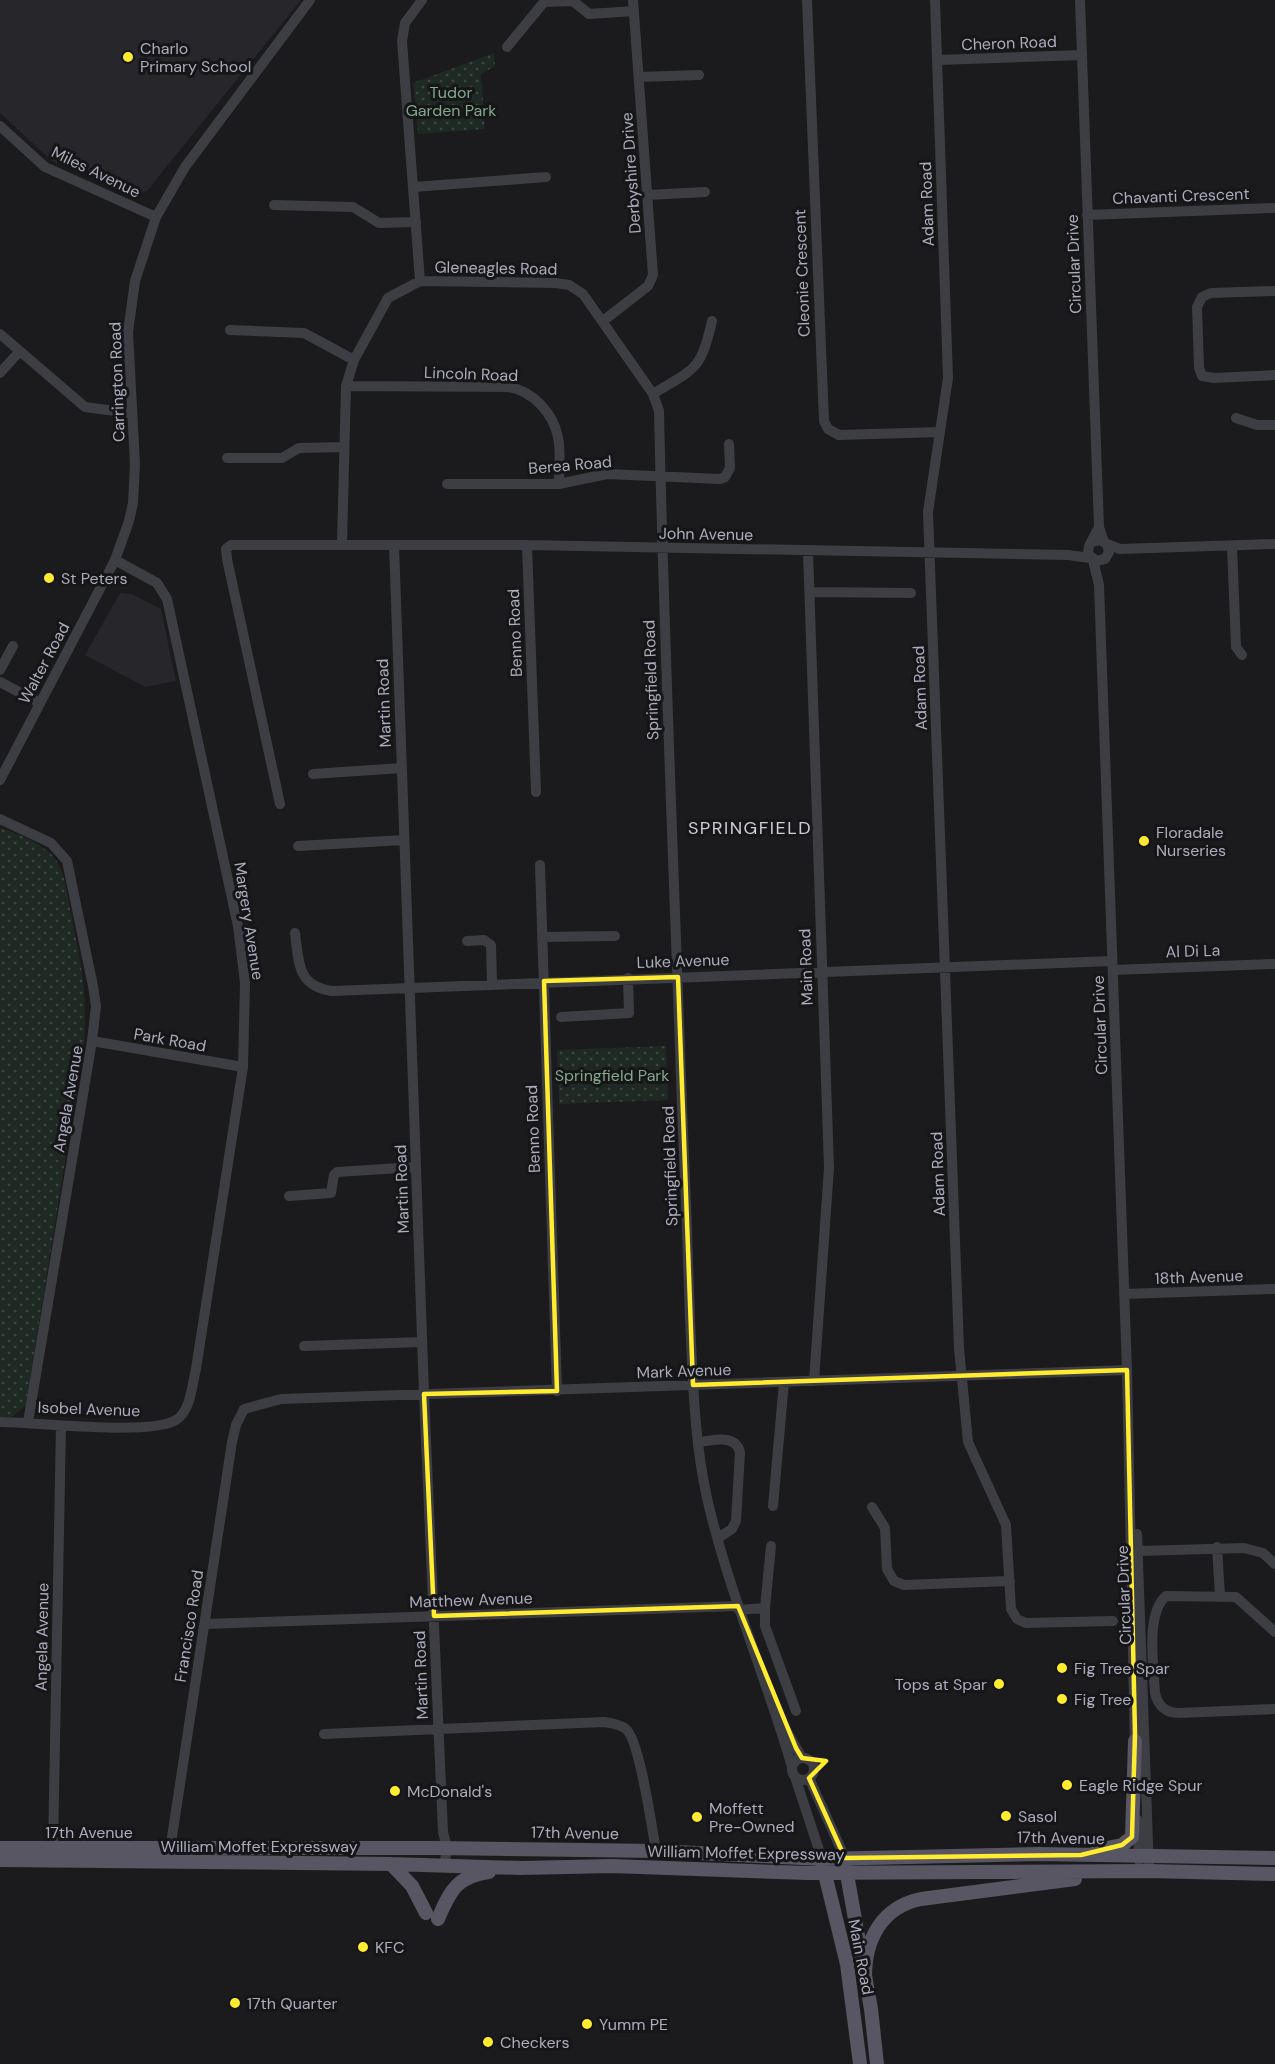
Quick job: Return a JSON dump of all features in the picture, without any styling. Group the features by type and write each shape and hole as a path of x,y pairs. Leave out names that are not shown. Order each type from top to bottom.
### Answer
{"main road":[{"path":"1081,1855 1122,1845 1132,1837 1135,1741"},
{"name":"17th Avenue","path":"0,1848 170,1850 441,1848 656,1851 823,1866"},
{"name":"17th Avenue","path":"846,1865 1081,1855 1144,1864"},
{"name":"William Moffet Expressway","path":"143,1862 391,1864 521,1868 846,1865 1093,1871 1144,1864 1275,1858"},
{"name":"17th Avenue","path":"0,1860 143,1862"},
{"path":"391,1864 412,1886 432,1916 460,1881 484,1873 521,1868"},
{"name":"William Moffet Expressway","path":"1144,1864 1275,1874"},
{"name":"Main Road","path":"846,1865 877,2064"},
{"name":"Main Road","path":"823,1866 847,1964 860,2064"},
{"path":"865,1977 868,1950 874,1932 890,1913 905,1904 921,1899 1080,1878 1093,1871"}],"street":[{"name":"Carrington Road","path":"115,560 134,503 135,464 130,413 128,332 131,302 156,217 185,167 310,0"},
{"path":"420,281 402,41 405,23 422,0"},
{"name":"Cleonie Crescent","path":"807,0 824,421 828,429 839,435 940,432"},
{"name":"Adam Road","path":"935,0 948,370 928,500 959,1348 968,1442 1006,1525 1011,1609 1022,1622 1113,1621"},
{"name":"Circular Drive","path":"1080,0 1100,527 1106,550 1099,585"},
{"path":"507,47 544,2 573,1 590,14 634,6"},
{"name":"Derbyshire Drive","path":"603,321 648,286 652,279 634,6"},
{"name":"Cheron Road","path":"937,60 1082,55"},
{"path":"639,77 699,75"},
{"name":"Miles Avenue","path":"0,126 45,167 156,217"},
{"path":"414,187 546,177"},
{"path":"648,195 705,192"},
{"path":"274,205 353,207 379,223 416,222"},
{"name":"Chavanti Crescent","path":"1087,215 1275,208"},
{"name":"Gleneagles Road","path":"342,544 346,386 354,360 388,298 420,281 569,285 584,294 653,394 659,411 661,548"},
{"path":"1275,291 1211,293 1202,297 1197,307 1199,368 1202,376 1214,378 1275,375"},
{"path":"653,394 698,364 706,348 712,321"},
{"path":"230,330 304,333 354,360"},
{"path":"0,334 85,408 130,413"},
{"path":"0,373 20,352"},
{"name":"Lincoln Road","path":"346,386 520,389 535,398 556,431 559,446 559,484"},
{"path":"1236,418 1257,425 1275,425"},
{"name":"Berea Road","path":"447,484 559,484 598,475 723,478 730,468 729,444"},
{"path":"227,458 282,458 299,448 343,447"},
{"path":"1100,527 1090,544 1106,550 1275,544"},
{"name":"Martin Road","path":"394,544 422,1342 443,1832 438,1866"},
{"name":"Circular Drive","path":"1090,544 1099,585 1127,1370 1135,1741 1144,1864"},
{"name":"John Avenue","path":"1068,555 1090,544"},
{"name":"John Avenue","path":"280,804 226,549 235,545 527,545 808,552 1068,555 1092,559 1106,550"},
{"name":"Benno Road","path":"527,545 536,792"},
{"path":"1232,546 1236,647 1242,655"},
{"name":"Springfield Road","path":"661,548 693,1385 698,1442 706,1497 738,1608 772,1700 823,1866"},
{"name":"Main Road","path":"808,552 823,971 828,1205 814,1381"},
{"name":"Walter Road","path":"0,780 115,560"},
{"name":"Margery Avenue","path":"115,560 157,583 167,599 238,926 245,983 243,1067 196,1369 188,1403 177,1420"},
{"path":"810,592 911,592"},
{"path":"0,670 13,646"},
{"path":"0,682 40,703"},
{"path":"313,774 402,768"},
{"name":"Angela Avenue","path":"0,819 51,843 67,861 96,1006 28,1422"},
{"path":"298,846 404,840"},
{"name":"Benno Road","path":"540,865 557,1391"},
{"name":"Luke Avenue","path":"295,933 300,967 311,985 332,991 823,971 1113,965"},
{"path":"543,937 615,936"},
{"path":"467,941 484,940 490,945 492,983"},
{"name":"Al Di La","path":"1113,965 1275,964"},
{"path":"561,1017 629,1013 628,978"},
{"name":"Park Road","path":"92,1041 243,1067"},
{"path":"289,1196 331,1193 334,1175 337,1172 416,1167"},
{"name":"18th Avenue","path":"1124,1294 1275,1289"},
{"path":"304,1346 422,1342"},
{"name":"Mark Avenue","path":"244,1409 281,1399 1127,1370"},
{"path":"773,1506 784,1382"},
{"name":"Francisco Road","path":"170,1850 234,1432 244,1409"},
{"name":"Isobel Avenue","path":"0,1422 28,1422 61,1426 152,1425 177,1420"},
{"name":"Angela Avenue","path":"53,1848 61,1426"},
{"path":"698,1442 729,1439 735,1442 740,1452 736,1521 732,1529 718,1538"},
{"name":"Circular Drive","path":"1129,1463 1134,1473 1138,1551 1144,1864"},
{"path":"872,1507 885,1528 887,1569 894,1581 904,1585 1010,1581"},
{"path":"771,1546 765,1626 796,1711"},
{"path":"1138,1551 1217,1547 1257,1550 1275,1564"},
{"path":"1217,1547 1220,1596"},
{"path":"1275,1632 1240,1599 1173,1594 1166,1596 1159,1603 1153,1632 1155,1693 1158,1703 1173,1713 1275,1709"},
{"name":"Matthew Avenue","path":"205,1624 765,1608"},
{"name":"Springfield Road","path":"772,1700 802,1758"},
{"path":"324,1734 604,1722 626,1728 636,1748 656,1851"},
{"path":"802,1758 809,1760 814,1772 810,1778 802,1780 794,1772 796,1761 802,1758"},
{"path":"810,1778 846,1865"}],"highlighted area":[{"path":"678,977 693,1385 1127,1370 1135,1734 1132,1837 1122,1845 1081,1855 845,1858 809,1778 826,1761 802,1758 796,1748 738,1606 434,1616 424,1394 557,1391 544,981"}],"shaded area":[{"name":"Charlo Primary School","path":"0,0 301,0 147,191 138,193 52,161 0,113"},
{"path":"120,593 132,594 161,609 176,681 145,687 85,655"}],"green space":[{"name":"Tudor Garden Park","path":"494,53 495,66 481,74 485,129 418,134 413,83"},
{"path":"0,828 23,836 45,849 56,860 62,871 77,943 85,1008 84,1042 26,1405 12,1417 0,1417"},
{"name":"Springfield Park","path":"666,1046 668,1100 559,1104 557,1050"}],"place":[{"name":"Charlo Primary School","path":"128,57"},
{"name":"St Peters","path":"49,578"},
{"name":"Floradale Nurseries","path":"1144,841"},
{"name":"Fig Tree Spar","path":"1062,1668"},
{"name":"Tops at Spar","path":"999,1684"},
{"name":"Fig Tree","path":"1062,1699"},
{"name":"Eagle Ridge Spur","path":"1067,1785"},
{"name":"McDonald's","path":"395,1791"},
{"name":"Sasol","path":"1006,1816"},
{"name":"Moffett Pre-Owned","path":"697,1817"},
{"name":"KFC","path":"363,1947"},
{"name":"17th Quarter","path":"235,2003"},
{"name":"Yumm PE","path":"587,2024"},
{"name":"Checkers","path":"488,2042"}],"district":[{"name":"SPRINGFIELD","path":"750,828"}]}
